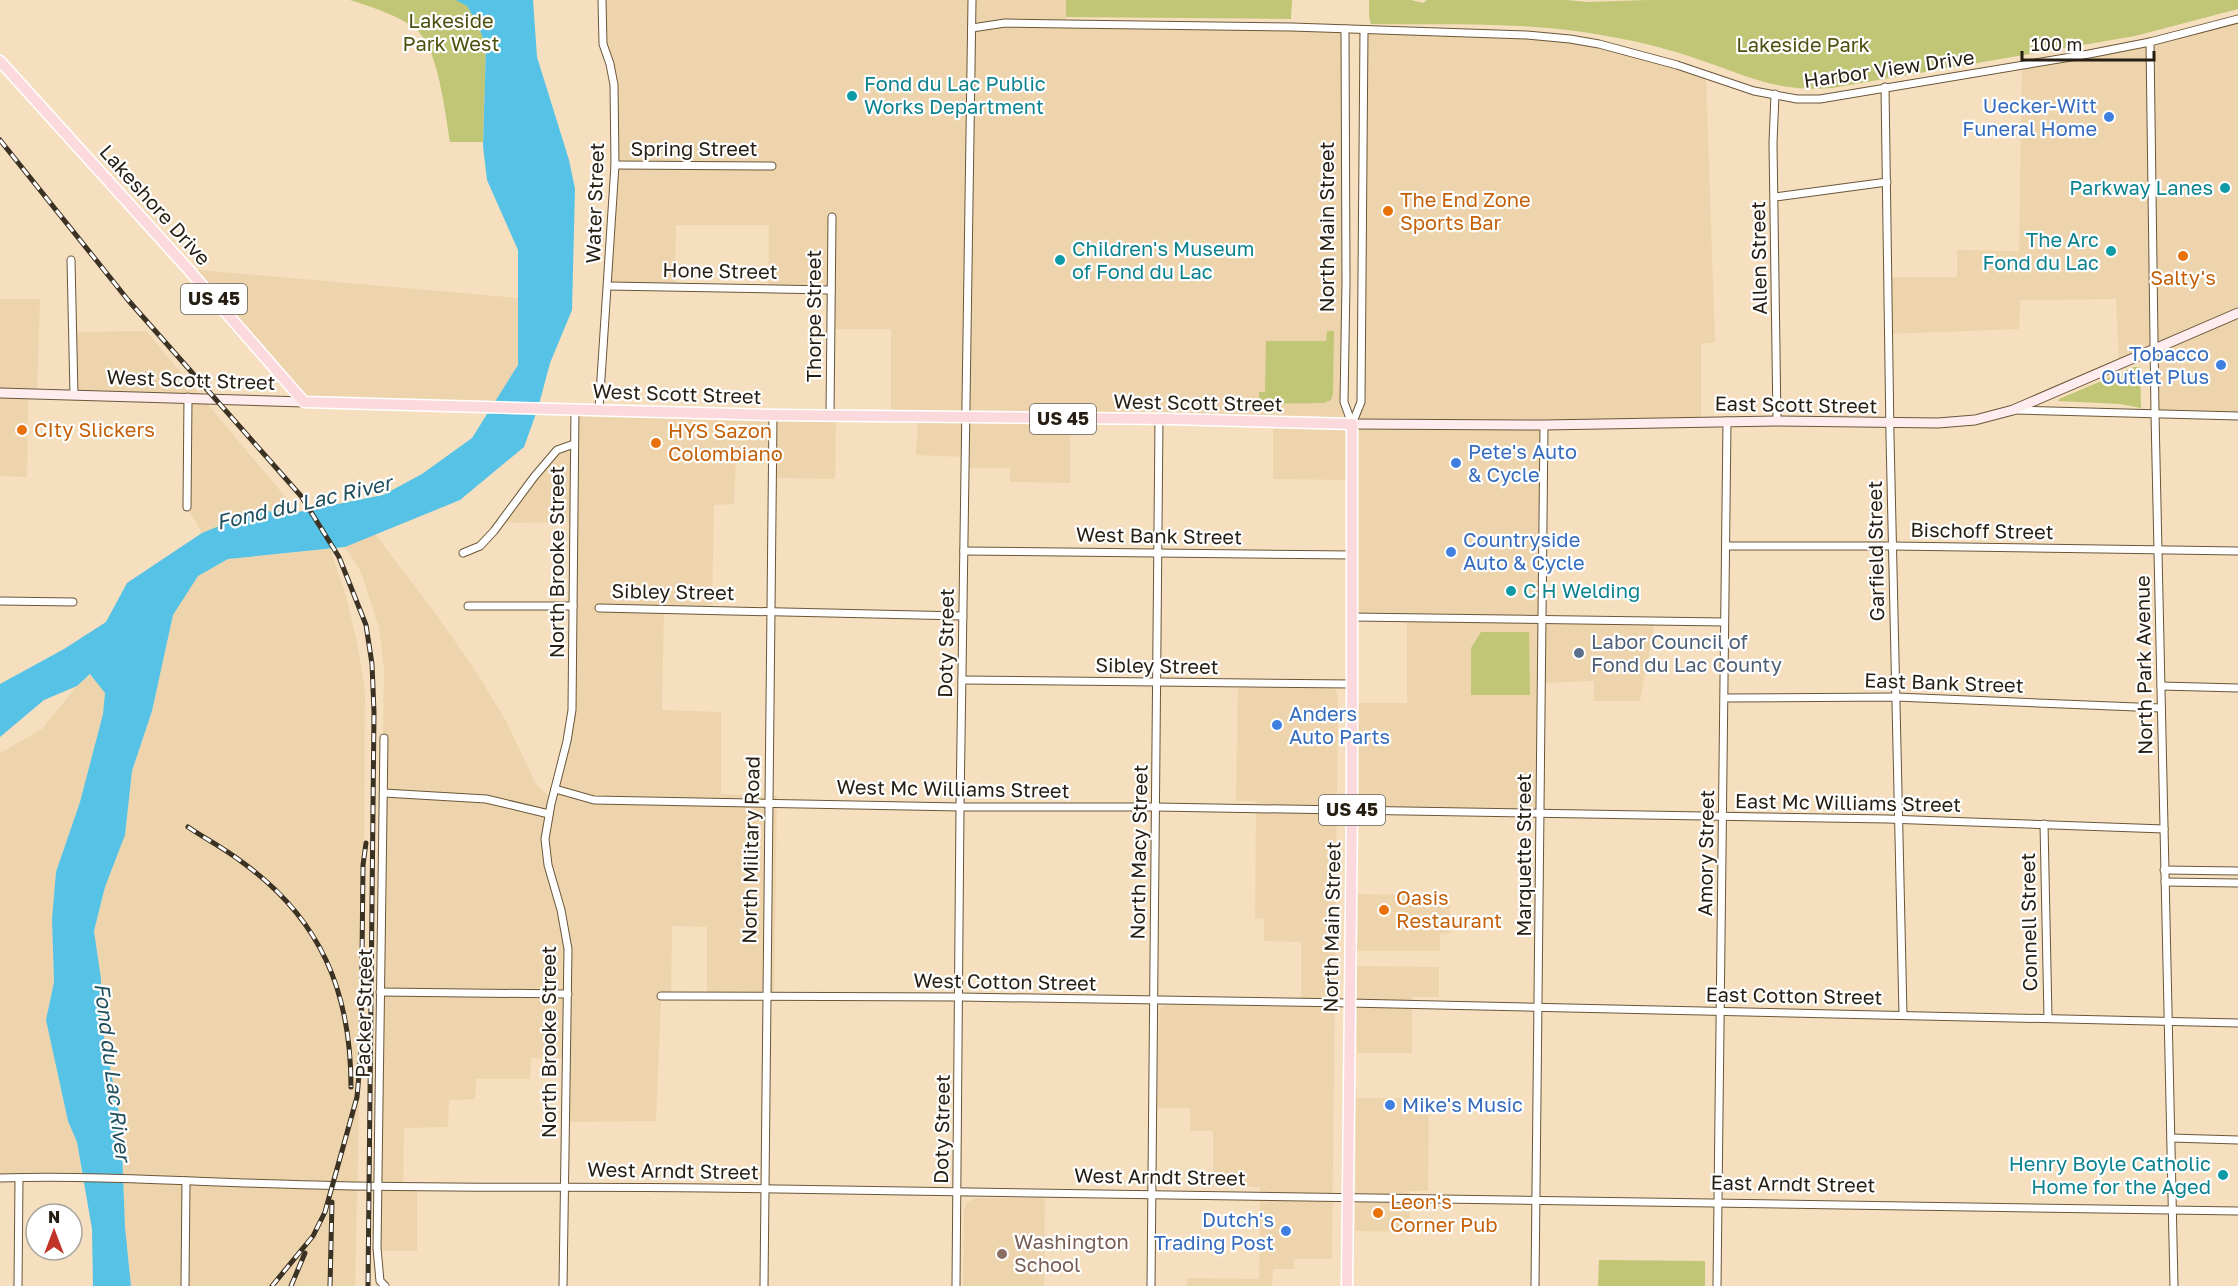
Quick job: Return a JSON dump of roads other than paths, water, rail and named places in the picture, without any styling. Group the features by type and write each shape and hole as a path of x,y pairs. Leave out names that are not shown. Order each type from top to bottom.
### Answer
{"main road":[{"name":"Lakeshore Drive","path":"0,61 188,269 304,402"},
{"path":"2013,410 2238,313"},
{"name":"West Scott Street","path":"0,393 773,415 1159,419 1352,424"},
{"name":"East Scott Street","path":"1352,424 1544,425 1727,421 1938,423 1975,420 2013,410"},
{"name":"North Main Street","path":"1347,1286 1352,811 1352,424"}],"street":[{"name":"Water Street","path":"599,409 615,165 614,86 603,44 602,0"},
{"name":"Doty Street","path":"956,1286 960,807 972,0"},
{"name":"Harbor View Drive","path":"972,28 1005,23 1292,27 1472,32 1570,39 1635,53 1754,91 1797,99 1820,99 2022,66 2150,42 2238,19"},
{"name":"North Main Street","path":"1345,29 1344,402 1352,424"},
{"name":"North Main Street","path":"1352,424 1360,402 1364,30"},
{"name":"North Park Avenue","path":"2150,42 2155,414 2174,1286"},
{"name":"Garfield Street","path":"1885,87 1903,1015"},
{"name":"Allen Street","path":"1775,94 1773,143 1777,421"},
{"name":"Spring Street","path":"615,165 772,166"},
{"path":"1775,197 1887,182"},
{"name":"Thorpe Street","path":"830,415 832,217"},
{"path":"71,260 74,395"},
{"name":"Hone Street","path":"608,286 831,290"},
{"path":"187,507 188,397"},
{"name":"North Brooke Street","path":"563,1286 568,949 561,910 546,854 545,833 570,728 575,408"},
{"name":"East Scott Street","path":"2013,410 2238,416"},
{"name":"North Military Road","path":"764,1286 765,996 773,415"},
{"name":"North Macy Street","path":"1151,1286 1159,419"},
{"name":"Amory Street","path":"1717,1286 1727,421"},
{"name":"Marquette Street","path":"1535,1286 1544,425"},
{"path":"463,553 480,546 494,531 557,450 574,444"},
{"name":"Bischoff Street","path":"1726,546 2238,551"},
{"name":"West Bank Street","path":"964,551 1353,555"},
{"path":"0,601 73,602"},
{"path":"468,606 573,606"},
{"name":"Sibley Street","path":"599,608 772,610 963,616"},
{"path":"1352,617 1724,622"},
{"name":"Sibley Street","path":"962,680 1352,684"},
{"path":"2161,686 2238,688"},
{"name":"East Bank Street","path":"1725,698 1896,697 2162,708"},
{"name":"Packer Street","path":"384,738 378,1272 380,1281 385,1286"},
{"name":"West Mc Williams Street","path":"555,789 594,800 1352,811"},
{"path":"384,793 486,799 549,814"},
{"name":"East Mc Williams Street","path":"1352,811 1899,819 2164,829"},
{"name":"Connell Street","path":"2044,825 2048,1018"},
{"path":"2164,870 2238,871"},
{"path":"2165,882 2238,883"},
{"path":"380,992 568,994"},
{"name":"West Cotton Street","path":"661,996 960,997 1349,1003"},
{"name":"East Cotton Street","path":"1349,1003 2238,1023"},
{"path":"2171,1138 2238,1140"},
{"name":"West Arndt Street","path":"0,1178 158,1179 378,1186 764,1188 1347,1196"},
{"path":"18,1286 19,1178"},
{"path":"185,1286 186,1181"},
{"name":"East Arndt Street","path":"1347,1196 1718,1199 2238,1211"}],"water":[{"path":"456,0 533,0 537,57 569,160 575,189 572,310 550,363 538,408 524,447 460,500 345,547 228,559 198,576 173,615 152,711 132,771 125,835 105,887 94,931 101,979 101,1022 121,1123 125,1227 131,1286 93,1286 92,1229 77,1142 68,1121 46,1020 54,982 52,919 56,872 80,802 103,714 105,693 90,674 77,686 44,700 0,737 0,684 64,649 106,622 127,583 202,533 256,511 298,512 383,495 422,474 472,438 518,365 518,250 487,180 483,146 486,46 467,6"}],"railway":[{"path":"0,140 128,300 301,496 339,557 366,625 372,664 374,712 368,1286"},
{"path":"188,827 236,857 269,884 292,908 311,933 326,960 337,989 350,1052 351,1087"},
{"path":"272,1286 313,1236 325,1212 357,1097 361,1052 363,865 366,843"},
{"path":"330,1286 332,1202"},
{"path":"291,1286 305,1253"}],"place":[{"name":"Fond du Lac Public Works Department","path":"852,96"},
{"name":"Uecker-Witt Funeral Home","path":"2109,117"},
{"name":"Parkway Lanes","path":"2225,188"},
{"name":"The End Zone Sports Bar","path":"1388,211"},
{"name":"The Arc Fond du Lac","path":"2111,251"},
{"name":"Salty's","path":"2183,256"},
{"name":"Children's Museum of Fond du Lac","path":"1060,260"},
{"name":"Tobacco Outlet Plus","path":"2221,365"},
{"name":"CIty Slickers","path":"22,430"},
{"name":"HYS Sazon Colombiano","path":"656,443"},
{"name":"Pete's Auto & Cycle","path":"1456,463"},
{"name":"Countryside Auto & Cycle","path":"1451,552"},
{"name":"C H Welding","path":"1511,591"},
{"name":"Labor Council of Fond du Lac County","path":"1579,653"},
{"name":"Anders Auto Parts","path":"1277,725"},
{"name":"Oasis Restaurant","path":"1384,910"},
{"name":"Mike's Music","path":"1390,1105"},
{"name":"Henry Boyle Catholic Home for the Aged","path":"2223,1175"},
{"name":"Leon's Corner Pub","path":"1378,1213"},
{"name":"Dutch's Trading Post","path":"1286,1231"},
{"name":"Washington School","path":"1002,1254"}],"park label":[{"name":"Lakeside Park West","path":"451,32"},
{"name":"Lakeside Park","path":"1803,45"}],"water label":[{"name":"Fond du Lac River","path":"304,503"},
{"name":"Fond du Lac River","path":"112,1072"}]}
